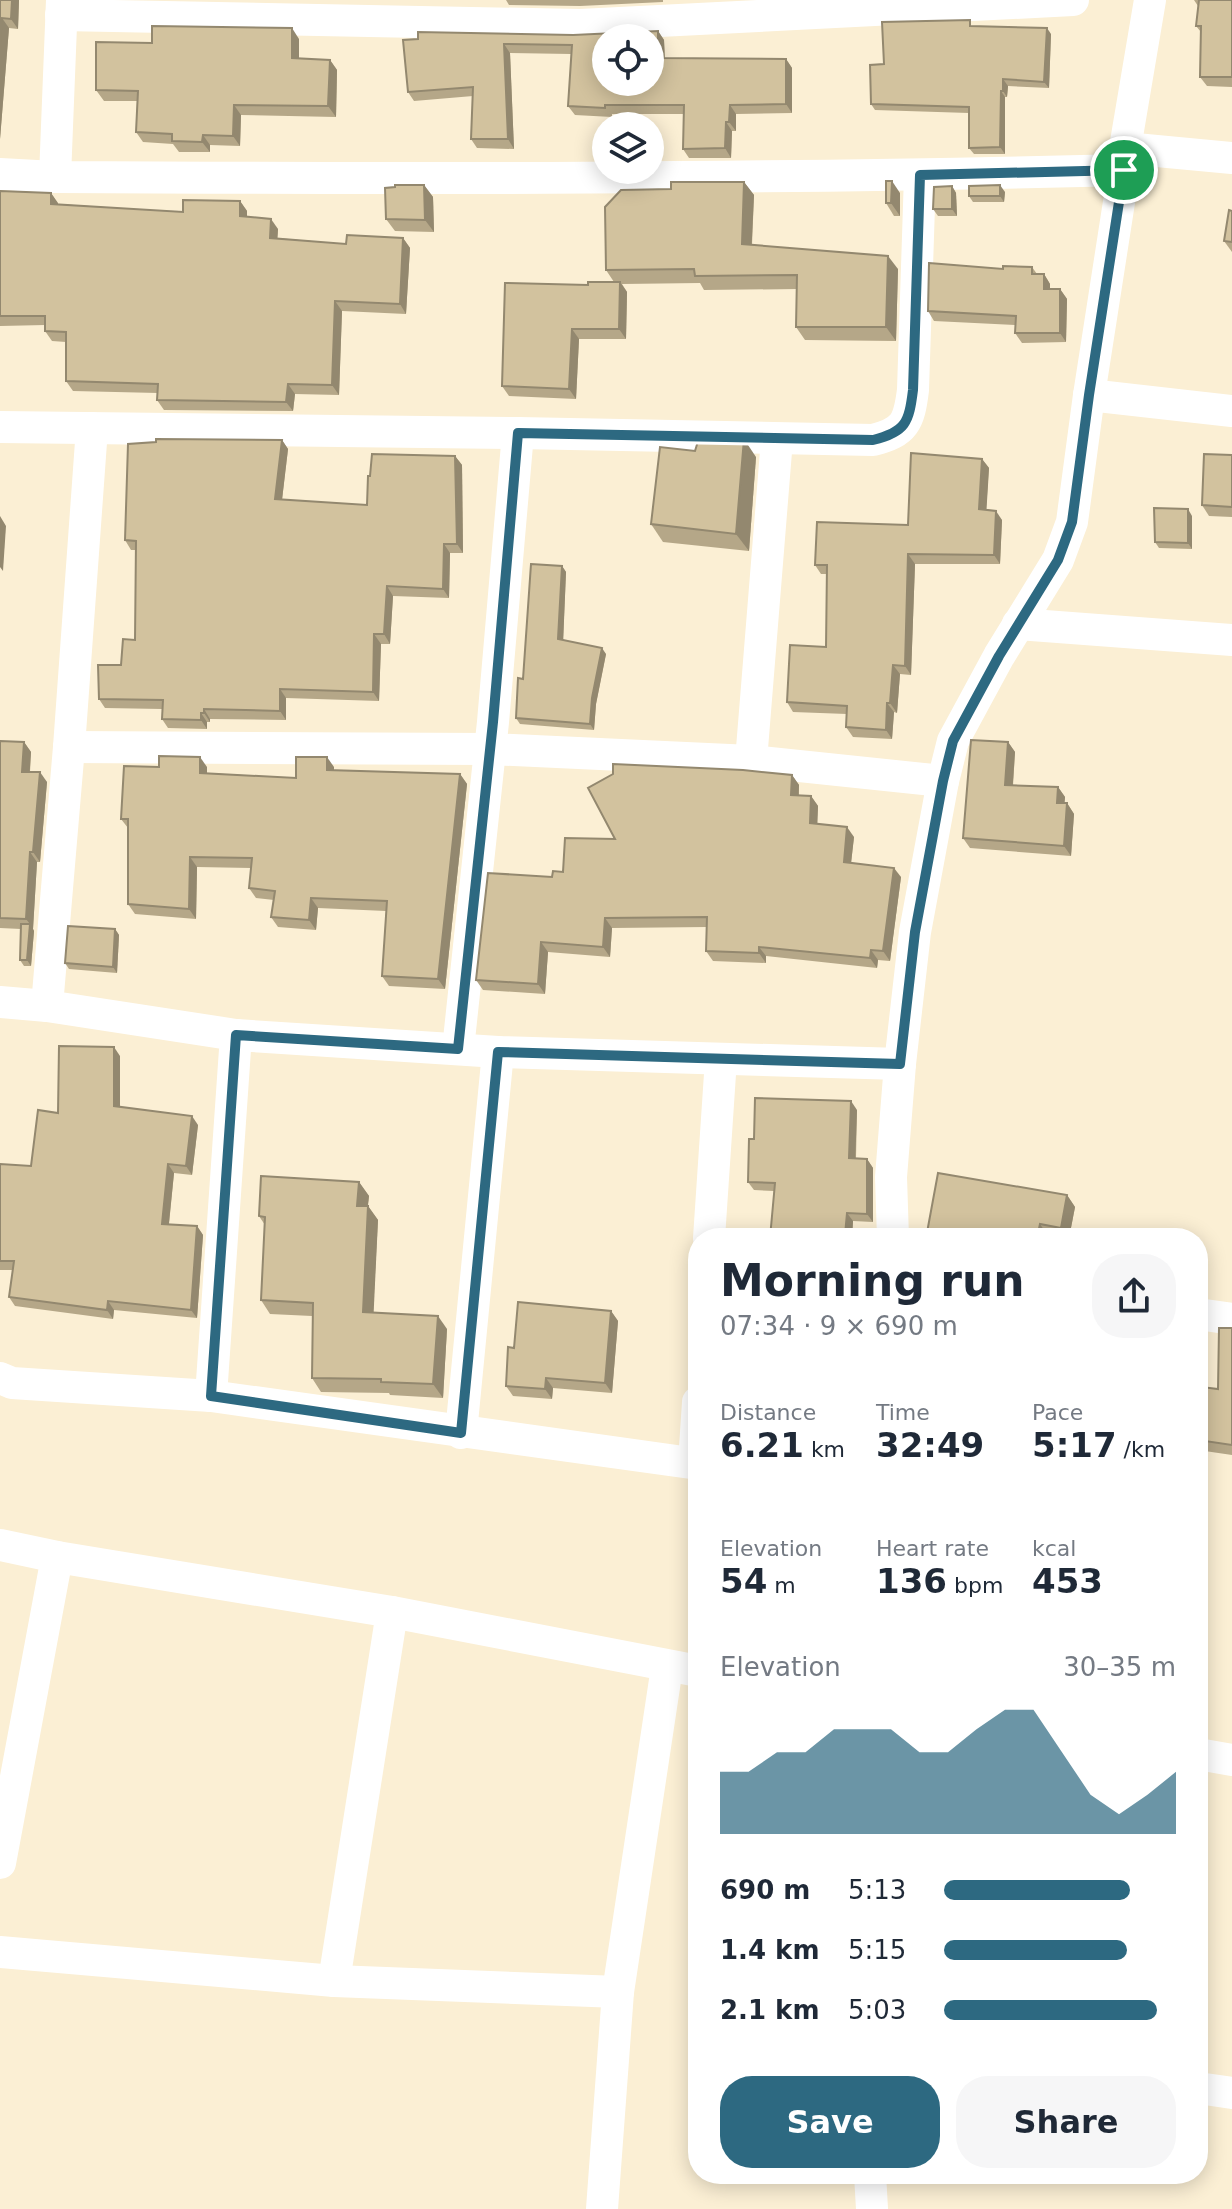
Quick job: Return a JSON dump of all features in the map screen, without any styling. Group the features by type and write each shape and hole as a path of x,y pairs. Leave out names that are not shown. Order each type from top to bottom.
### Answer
{"street":[{"path":"55,177 61,8 579,12 1073,0"},
{"path":"893,1228 891,1177 900,1064 915,932 943,781 953,741 1018,624 1058,560 1072,522 1150,0"},
{"path":"0,174 55,177 492,179 920,175 1125,159 1232,158"},
{"path":"0,427 873,440 893,435 907,421 913,390 920,175"},
{"path":"1089,395 1232,411"},
{"path":"47,1006 92,428"},
{"path":"458,1049 490,749 518,433"},
{"path":"751,761 777,439"},
{"path":"1018,624 1232,640"},
{"path":"69,747 490,749 751,761 943,781"},
{"path":"0,1002 47,1006 236,1035 498,1052 900,1064"},
{"path":"211,1396 236,1035"},
{"path":"461,1433 498,1052"},
{"path":"710,1228 721,1059"},
{"path":"1208,1315 1232,1319"},
{"path":"0,1378 12,1383 211,1396 688,1463"},
{"path":"0,1545 392,1612 682,1669 618,1992 602,2209"},
{"path":"0,1863 57,1557"},
{"path":"334,1981 392,1612"},
{"path":"1208,1756 1232,1760"},
{"path":"0,1952 334,1981 618,1992"},
{"path":"1208,2089 1232,2093"},
{"path":"871,2184 872,2209"}],"building":[{"path":"0,0 12,0 11,19 2,18 0,42"},
{"path":"1199,0 1232,0 1232,77 1200,77 1201,26 1196,26"},
{"path":"970,20 970,26 1047,28 1044,82 1003,79 1000,147 969,148 969,107 871,104 870,65 884,64 882,22"},
{"path":"152,26 292,28 292,58 330,60 328,106 234,105 233,136 203,135 202,142 172,141 172,134 136,132 138,91 96,90 96,42 152,43"},
{"path":"418,32 592,34 592,96 664,96 664,58 786,59 786,104 730,105 725,148 683,149 684,105 568,106 572,45 504,44 508,139 471,139 473,87 408,92 403,40 418,39"},
{"path":"886,181 892,181 891,203 886,203"},
{"path":"671,182 744,182 742,244 888,256 886,327 796,327 797,275 695,276 694,269 606,270 605,207 621,190 671,189"},
{"path":"424,185 425,220 386,219 385,188"},
{"path":"1000,185 1000,196 969,196 969,186"},
{"path":"952,186 952,209 933,209 934,187"},
{"path":"0,191 51,193 51,204 183,212 183,200 240,201 240,216 271,219 270,238 346,244 347,235 403,238 400,304 335,301 332,385 288,384 286,402 157,400 158,384 66,381 66,332 45,331 45,316 0,316"},
{"path":"1229,210 1232,211 1232,242 1224,241"},
{"path":"929,263 1003,269 1003,266 1032,267 1032,274 1044,274 1044,289 1060,289 1060,333 1015,333 1016,316 928,311"},
{"path":"588,282 620,282 619,329 572,329 569,389 502,386 505,283 588,285"},
{"path":"699,438 744,439 736,534 651,524 660,447 695,451"},
{"path":"156,439 282,440 275,499 367,505 372,454 455,456 457,544 444,544 443,589 387,586 384,634 374,634 373,692 280,689 280,711 204,709 201,720 162,719 163,700 99,699 98,665 121,665 123,639 135,640 136,541 125,540 128,444 156,442"},
{"path":"911,453 982,459 979,509 996,511 994,555 908,554 905,666 893,665 886,730 846,727 847,706 787,702 790,645 826,647 827,565 815,565 817,522 908,525"},
{"path":"1204,454 1232,455 1232,507 1202,505"},
{"path":"1154,508 1188,509 1188,543 1155,542"},
{"path":"531,564 562,566 558,639 602,648 590,724 516,718 518,678 523,679"},
{"path":"971,740 1008,742 1005,785 1058,787 1057,803 1067,803 1064,846 963,838"},
{"path":"0,741 24,742 22,772 40,772 26,919 0,918"},
{"path":"159,756 200,757 200,773 296,778 296,757 327,757 327,770 460,774 438,979 382,976 387,901 311,898 309,920 271,917 275,891 249,888 252,858 190,857 189,909 128,904 128,819 121,819 124,766 159,767"},
{"path":"613,764 792,775 791,795 811,796 810,823 847,827 844,862 894,868 883,951 871,950 870,958 759,947 759,953 706,951 707,917 605,918 603,947 541,942 538,984 476,980 488,873 552,877 553,871 563,872 565,838 615,839 588,788 613,774"},
{"path":"21,924 30,924 27,960 20,960"},
{"path":"68,926 115,929 113,967 65,963"},
{"path":"59,1046 114,1047 114,1106 192,1116 186,1166 168,1164 162,1224 197,1226 191,1310 108,1301 107,1310 9,1297 14,1261 0,1261 0,1164 31,1166 38,1110 58,1113"},
{"path":"755,1098 851,1101 849,1158 867,1159 867,1214 847,1213 846,1228 771,1228 775,1183 748,1182 749,1139 754,1139"},
{"path":"938,1173 1067,1195 1061,1228 1040,1224 1039,1228 928,1228"},
{"path":"261,1176 359,1182 357,1206 368,1206 363,1312 438,1316 433,1384 381,1382 381,1379 312,1378 313,1303 261,1300 265,1217 259,1216"},
{"path":"518,1302 611,1311 605,1383 546,1378 545,1389 506,1386 508,1347 514,1348"},
{"path":"1219,1328 1232,1328 1232,1445 1208,1441 1208,1388 1218,1389"}],"route":[{"path":"1124,170 1072,522 1058,560 999,656 953,741 915,932 900,1064 498,1052 461,1433 211,1396 236,1035 458,1049 493,722 518,433 873,440 893,435 907,421 913,390 920,175 1124,170"}]}
